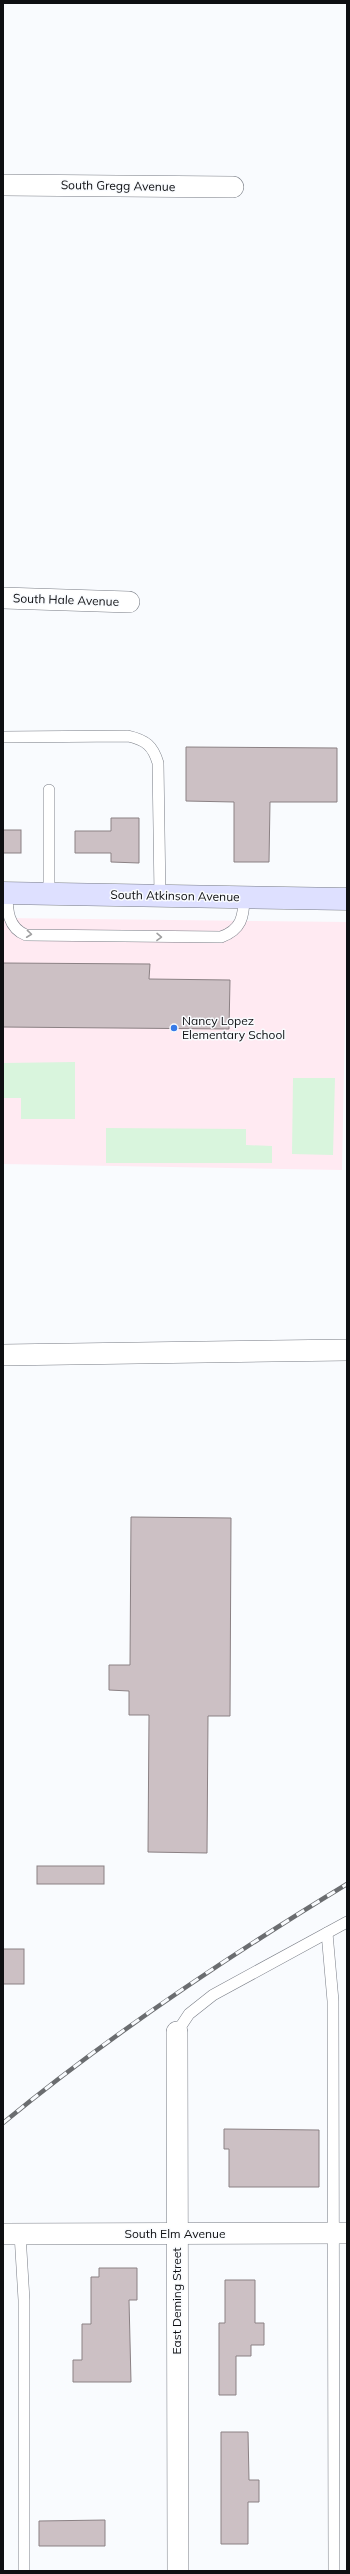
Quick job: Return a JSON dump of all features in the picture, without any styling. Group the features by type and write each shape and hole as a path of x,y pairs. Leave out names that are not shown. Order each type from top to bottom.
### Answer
{"main road":[{"name":"South Atkinson Avenue","path":"5,893 347,899"}],"street":[{"name":"South Gregg Avenue","path":"3,185 234,187"},
{"name":"South Hale Avenue","path":"3,598 129,602"},
{"path":"3,1355 347,1350"},
{"name":"East Deming Street","path":"177,2032 178,2571"},
{"name":"South Elm Avenue","path":"12,2234 340,2233"}],"lane":[{"path":"3,737 128,736 141,739 154,750 158,764 160,896"},
{"path":"49,790 49,894"},
{"path":"5,893 7,910 13,927 26,935 220,937 238,928 242,919 244,897"},
{"path":"177,2032 182,2022 193,2010 213,1995 347,1922"},
{"path":"327,1932 332,2001 340,2233 334,2571"},
{"path":"12,2234 24,2300 24,2571"}],"shaded area":[{"name":"Nancy Lopez Elementary School","path":"3,918 347,922 342,1170 3,1164"}],"green space":[{"path":"75,1062 75,1119 21,1119 21,1098 3,1098 3,1063"},
{"path":"293,1078 335,1078 333,1155 292,1154"},
{"path":"106,1128 246,1129 246,1145 272,1146 272,1163 106,1163"}],"building":[{"path":"186,747 337,748 337,802 270,802 269,862 234,862 234,802 186,801"},
{"path":"111,818 139,818 139,863 111,862 111,853 75,853 75,831 111,831"},
{"path":"3,830 21,830 21,853 3,853"},
{"path":"3,963 150,964 149,979 230,980 229,1029 3,1027"},
{"path":"131,1517 231,1518 230,1716 208,1716 207,1853 148,1852 149,1715 129,1715 129,1691 109,1690 109,1665 130,1665"},
{"path":"37,1866 104,1866 104,1884 37,1884"},
{"path":"3,1949 24,1949 24,1984 3,1984"},
{"path":"224,2129 319,2130 319,2187 229,2187 229,2149 224,2149"},
{"path":"99,2268 137,2268 137,2300 129,2300 131,2382 73,2382 73,2360 82,2360 82,2324 91,2324 91,2277 99,2277"},
{"path":"225,2280 255,2280 255,2323 264,2323 264,2345 251,2345 251,2356 236,2356 236,2395 219,2395 219,2323 225,2323"},
{"path":"221,2432 248,2432 249,2480 259,2480 259,2502 248,2502 248,2544 221,2544"},
{"path":"105,2520 105,2546 39,2546 39,2521"}],"railway":[{"path":"3,2123 85,2058 170,1998 214,1968 347,1884"}],"place":[{"name":"Nancy Lopez Elementary School","path":"174,1028"}]}
